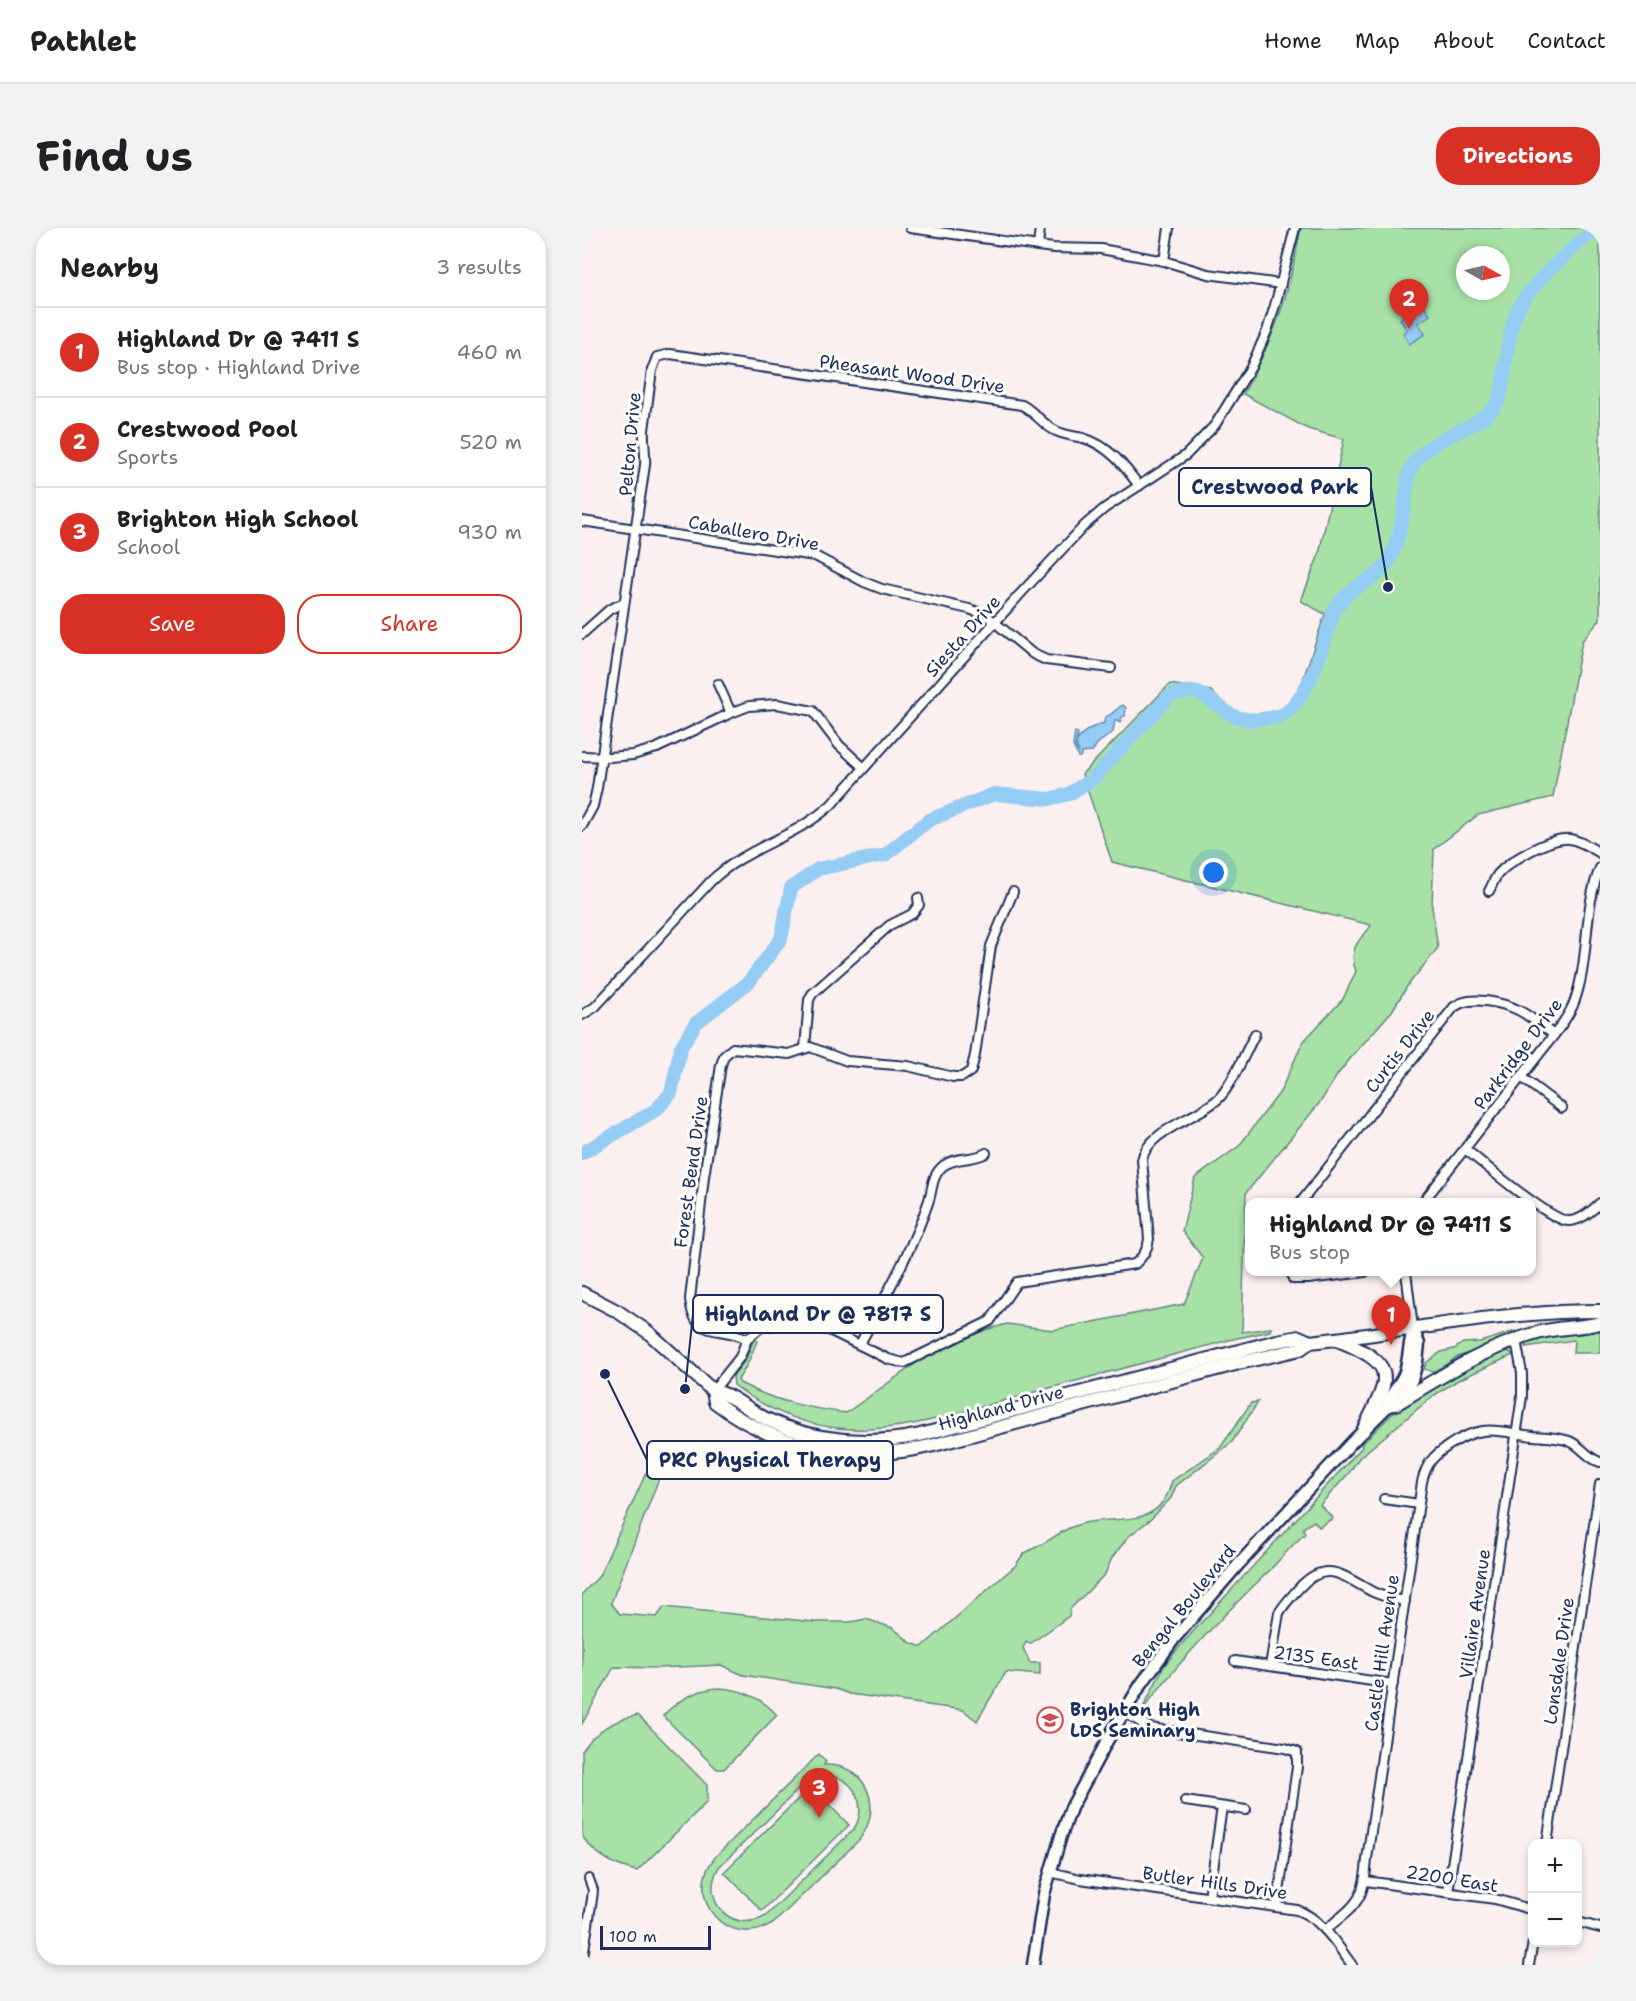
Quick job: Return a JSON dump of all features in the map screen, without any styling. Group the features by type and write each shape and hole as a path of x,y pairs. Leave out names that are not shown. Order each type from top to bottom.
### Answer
{"main road":[{"name":"Highland Drive","path":"582,1293 642,1327 713,1391 715,1402 753,1427 785,1441 833,1452 885,1454 934,1445 1249,1360 1300,1349 1310,1342 1538,1313 1600,1311"},
{"path":"1392,1405 1464,1362 1516,1340 1556,1328 1600,1323"},
{"name":"Bengal Boulevard","path":"1033,1965 1044,1894 1071,1808 1124,1712 1174,1639 1284,1514 1363,1431 1392,1405 1389,1398 1405,1373 1413,1328"},
{"path":"1336,1339 1372,1356 1383,1370 1384,1383 1380,1396 1363,1431"}],"street":[{"path":"912,228 1038,246 1089,248 1164,261 1209,274 1281,284"},
{"path":"1038,246 1041,228"},
{"path":"1164,261 1169,228"},
{"name":"Siesta Drive","path":"582,1015 595,1007 724,868 751,851 786,836 816,818 831,805 1085,525 1105,508 1186,456 1215,425 1258,351 1276,302 1295,228"},
{"name":"Pheasant Wood Drive","path":"654,360 661,355 670,354 1022,405 1041,422 1058,432 1085,439 1115,457 1139,486"},
{"name":"Pelton Drive","path":"582,826 593,806 602,758 636,530 646,453 643,439 654,360"},
{"name":"Caballero Drive","path":"582,521 815,556 882,589 986,615 1033,654 1046,660 1111,668"},
{"path":"582,634 610,609 624,603"},
{"path":"718,684 731,713"},
{"path":"582,756 602,758 633,755 657,748 749,706 768,704 809,709 817,714 839,745 864,768"},
{"path":"1489,891 1497,875 1507,866 1551,841 1560,839 1577,841 1600,853"},
{"name":"Parkridge Drive","path":"1427,1198 1566,1020 1576,999 1593,892 1600,868"},
{"name":"Forest Bend Drive","path":"747,1339 701,1325 694,1319 690,1299 704,1177 724,1056 733,1048 789,1054 805,1047 817,1049 847,1061 908,1066 953,1077 967,1075 971,1071 975,1055 991,946 1014,892"},
{"path":"805,1047 809,1000 812,994 890,925 912,914 919,905 918,898"},
{"name":"Curtis Drive","path":"1305,1198 1454,1007 1461,1002 1476,1000 1515,1007 1554,1035"},
{"path":"713,1391 740,1357 747,1339 761,1327 779,1324 829,1330 895,1362 910,1361 990,1322 1017,1282 1126,1266 1139,1260 1147,1250 1149,1239 1143,1155 1152,1142 1168,1130 1219,1098 1255,1034"},
{"path":"1521,1077 1562,1108"},
{"path":"1465,1149 1528,1198"},
{"path":"860,1344 896,1277 928,1203 935,1176 951,1161 979,1157 986,1153"},
{"path":"1536,1204 1561,1220 1571,1221 1580,1219 1600,1203"},
{"path":"1292,1276 1308,1279 1332,1276"},
{"path":"1406,1276 1413,1328"},
{"name":"Villaire Avenue","path":"1448,1892 1523,1385 1516,1340"},
{"name":"Castle Hill Avenue","path":"1325,1930 1359,1900 1366,1881 1419,1504 1424,1472 1428,1462 1466,1434 1500,1431 1570,1442 1590,1458 1600,1462"},
{"name":"Lonsdale Drive","path":"1548,1839 1600,1484"},
{"path":"1384,1499 1419,1504"},
{"path":"1270,1666 1278,1613 1314,1575 1325,1572 1342,1574 1377,1594 1405,1601"},
{"name":"2135 East","path":"1235,1662 1393,1684"},
{"path":"1124,1712 1150,1728 1285,1748 1297,1752 1298,1767 1277,1906"},
{"path":"1185,1801 1246,1810"},
{"path":"1209,1897 1222,1807"},
{"name":"Butler Hills Drive","path":"1050,1872 1080,1879 1277,1906 1305,1913 1313,1917 1325,1930 1352,1965"},
{"path":"582,1963 593,1890 589,1879"},
{"name":"2200 East","path":"1366,1881 1495,1899 1528,1909"},
{"path":"1582,1923 1600,1928"},
{"path":"1529,1965 1532,1947"}],"green space":[{"path":"1301,228 1600,228 1600,620 1582,641 1553,797 1478,815 1434,849 1432,907 1438,948 1408,985 1392,1011 1338,1074 1321,1101 1246,1193 1242,1332 1271,1328 1270,1331 908,1425 871,1429 836,1428 805,1421 775,1410 734,1385 733,1376 746,1359 754,1339 757,1341 738,1380 740,1383 765,1395 792,1403 846,1413 929,1354 985,1330 1007,1324 1053,1330 1184,1304 1203,1258 1182,1231 1195,1178 1239,1146 1280,1092 1303,1042 1343,999 1356,971 1353,960 1355,949 1371,925 1112,862 1082,774 1170,684 1211,691 1225,706 1240,717 1286,709 1302,682 1325,614 1301,601 1319,554 1344,439 1308,429 1243,394 1263,355 1290,280"},
{"path":"1600,1328 1600,1353 1573,1353 1574,1340 1525,1347 1529,1340 1547,1335"},
{"path":"1515,1331 1519,1333 1517,1335 1455,1358 1433,1372 1424,1369 1426,1363 1441,1352 1454,1349 1463,1343 1480,1342"},
{"path":"1509,1351 1513,1355 1458,1380 1433,1396 1359,1458 1349,1473 1320,1505 1333,1518 1319,1527 1314,1521 1303,1528 1305,1534 1202,1639 1141,1712 1164,1666 1180,1646 1362,1447 1361,1445 1391,1415 1427,1388 1501,1352"},
{"path":"1258,1402 1232,1442 1176,1486 1171,1498 1151,1519 1128,1537 1112,1558 1105,1574 1070,1609 1069,1616 1030,1644 1026,1642 1023,1648 1030,1663 1040,1663 1040,1675 1006,1672 977,1721 963,1710 850,1694 836,1689 743,1675 721,1665 657,1668 614,1667 582,1724 582,1594 599,1576 646,1473 661,1473 611,1603 620,1614 657,1617 664,1607 815,1622 850,1622 866,1619 893,1628 911,1643 922,1647 1016,1565 1028,1551 1072,1527 1087,1522 1131,1518 1156,1509 1165,1498 1172,1481 1220,1448 1251,1403"},
{"path":"718,1688 750,1695 764,1703 777,1715 724,1769 717,1769 663,1716 688,1696"},
{"path":"638,1715 707,1785 707,1802 637,1871 606,1859 582,1836 582,1751 592,1738 606,1727 622,1719"},
{"path":"819,1754 826,1762 824,1765 839,1766 851,1771 867,1789 870,1814 867,1827 859,1840 774,1923 757,1930 740,1931 714,1916 707,1903 704,1888 707,1872 716,1856","holes":["828,1775 837,1777 852,1788 859,1802 860,1811 854,1829 766,1916 753,1921 742,1921 731,1918 722,1911 713,1892 714,1880 719,1867 806,1782"]},
{"path":"811,1786 849,1825 762,1911 724,1872"}],"water":[{"path":"1424,305 1430,315 1418,323 1425,334 1409,344 1403,333 1407,330 1400,319"},
{"path":"1123,705 1126,708 1125,716 1122,717 1120,723 1115,720 1113,732 1097,744 1092,752 1082,753 1078,757 1073,746 1075,732 1078,734 1075,747 1079,753 1076,743 1081,735 1104,723 1105,717"}],"waterway":[{"path":"582,1153 656,1110 671,1093 681,1047 696,1023 749,982 781,939 791,888 818,869 885,855 929,820 994,794 1049,799 1069,794 1094,778 1168,697 1178,693 1195,692 1208,698 1230,714 1242,718 1269,718 1288,711 1297,702 1311,678 1334,610 1348,594 1380,572 1388,562 1399,533 1409,475 1414,462 1437,442 1481,419 1499,401 1511,329 1519,307 1549,270 1596,228"}],"place":[{"name":"Crestwood Pool","path":"1409,329"},
{"name":"Crestwood Park","path":"1388,587"},
{"name":"Highland Dr @ 7411 S","path":"1391,1345"},
{"name":"PRC Physical Therapy","path":"605,1374"},
{"name":"Highland Dr @ 7817 S","path":"685,1389"},
{"name":"Brighton High LDS Seminary","path":"1050,1720"},
{"name":"Brighton High School","path":"819,1818"}]}
